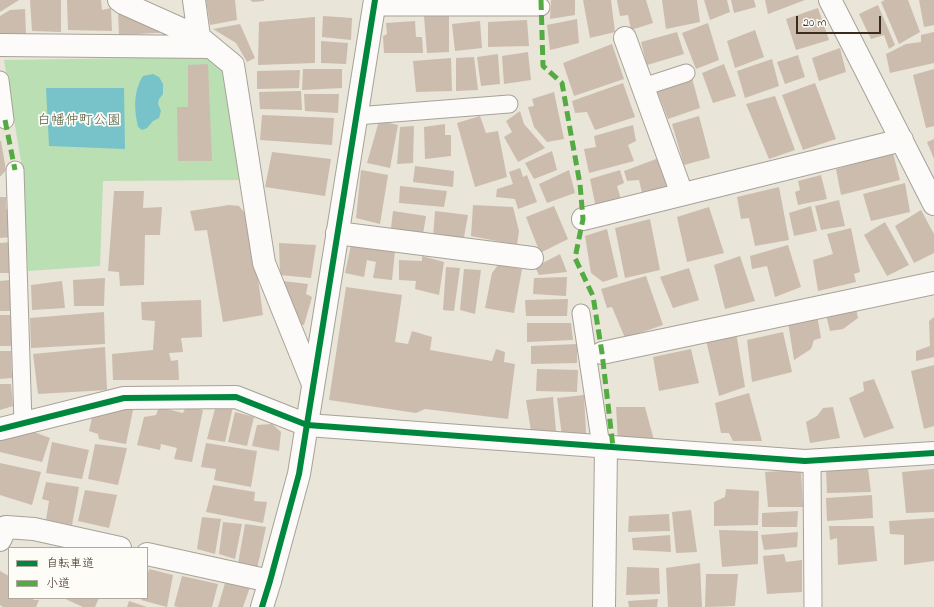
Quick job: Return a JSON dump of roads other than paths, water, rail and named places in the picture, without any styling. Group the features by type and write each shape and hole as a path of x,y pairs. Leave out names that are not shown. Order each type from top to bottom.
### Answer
{"street":[{"path":"119,0 205,42 233,65 264,263 313,384"},
{"path":"194,0 205,42"},
{"path":"830,0 934,204"},
{"path":"262,607 299,474 375,3"},
{"path":"625,38 682,194"},
{"path":"0,45 205,42"},
{"path":"583,219 902,140"},
{"path":"337,233 532,258"},
{"path":"602,353 934,283"},
{"path":"0,429 124,398 236,397 306,425 812,461 934,453"},
{"path":"603,446 604,607"},
{"path":"0,540 6,527 34,529 115,547"},
{"path":"148,554 270,581"}],"lane":[{"path":"375,3 541,7"},
{"path":"643,87 686,73"},
{"path":"0,80 5,120"},
{"path":"356,116 509,104"},
{"path":"14,170 23,423"},
{"path":"581,313 603,446"},
{"path":"812,461 813,607"}],"water":[{"path":"153,74 159,77 163,84 163,94 159,99 158,104 161,111 159,118 153,121 147,128 142,130 138,127 135,107 137,88 143,76"},
{"path":"46,88 124,88 125,149 49,146"}],"park label":[{"name":"白幡仲町公園","path":"79,122"}]}
